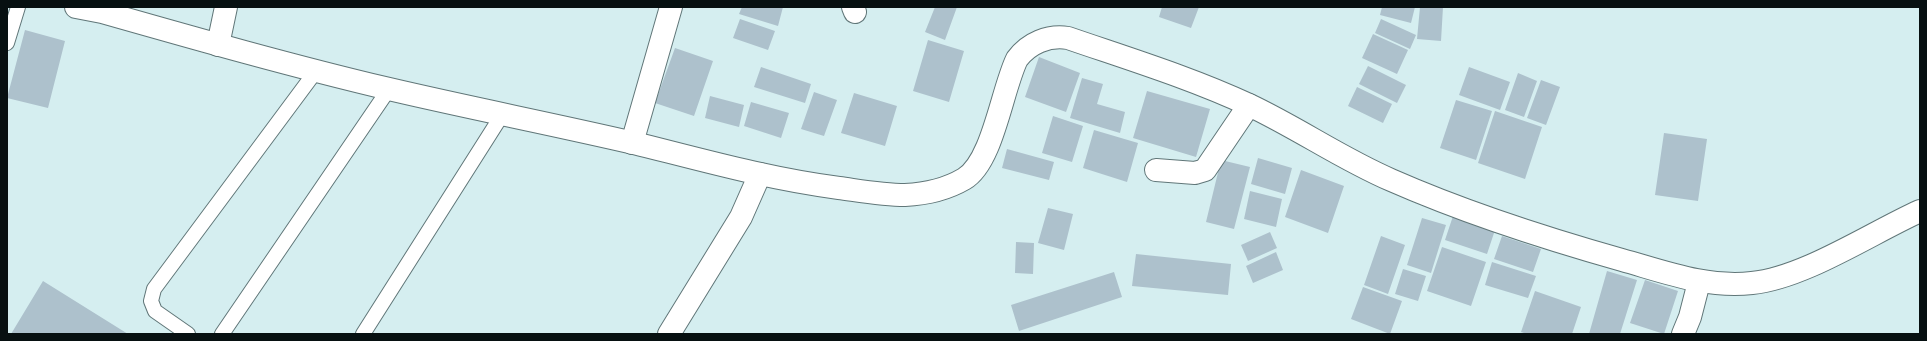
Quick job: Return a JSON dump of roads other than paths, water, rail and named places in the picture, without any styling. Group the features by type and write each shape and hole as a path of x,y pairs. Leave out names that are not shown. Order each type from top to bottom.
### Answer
{"street":[{"path":"76,7 102,12 218,45 389,89 632,143 759,177 822,186 905,195 937,190 964,180 971,175 976,168 987,146 1017,59 1029,47 1054,37 1068,38 1191,81 1249,105 1390,180 1429,196 1488,218 1585,250 1699,282 1738,284 1775,279 1819,261 1920,211"},
{"path":"218,45 226,7"},
{"path":"632,143 671,7"},
{"path":"1156,170 1195,173 1205,170 1209,167 1249,105"},
{"path":"669,334 741,217 759,177"},
{"path":"1683,334 1690,317 1699,282"}],"lane":[{"path":"7,43 18,7"},
{"path":"188,334 155,311 151,300 154,289 316,71"},
{"path":"222,334 389,89"},
{"path":"363,334 502,115"}]}
